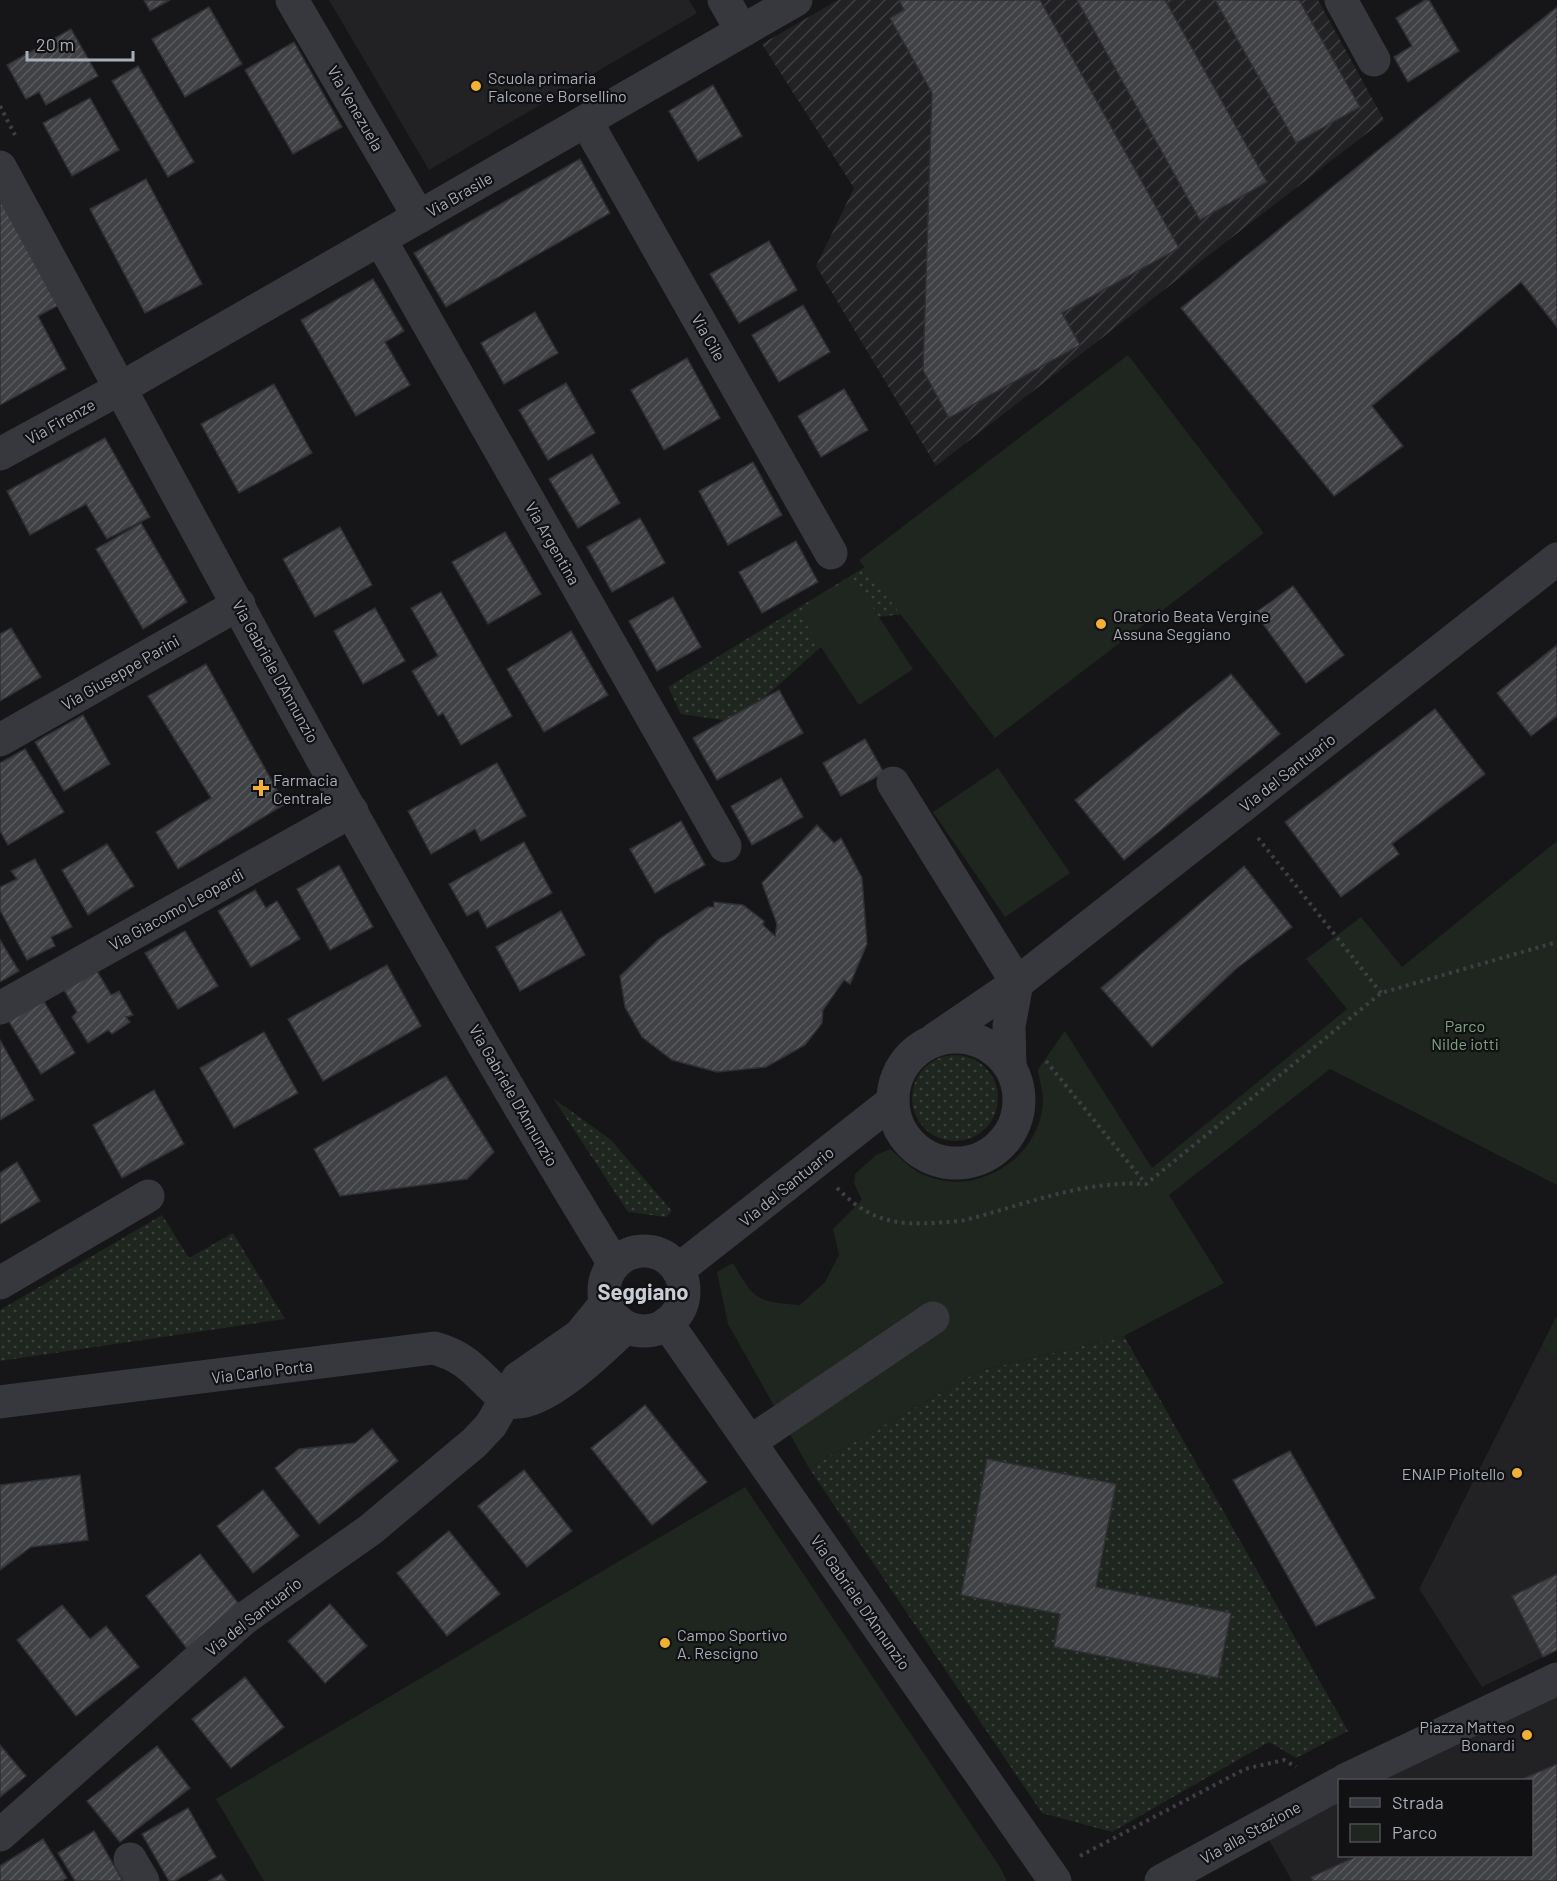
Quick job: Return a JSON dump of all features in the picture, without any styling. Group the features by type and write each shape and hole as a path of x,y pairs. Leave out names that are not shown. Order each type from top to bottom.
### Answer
{"street":[{"name":"Via Venezuela","path":"292,0 419,217"},
{"path":"724,0 742,31"},
{"name":"Via Brasile","path":"121,388 796,0"},
{"path":"1341,0 1374,60"},
{"name":"Via Cile","path":"586,121 831,553"},
{"name":"Via Gabriele D'Annunzio","path":"0,168 352,811 517,1103 614,1264"},
{"name":"Via Argentina","path":"380,239 725,846"},
{"name":"Via Firenze","path":"0,454 121,388"},
{"name":"Via del Santuario","path":"935,1040 1017,983 1557,559"},
{"name":"Via Giuseppe Parini","path":"0,740 239,604"},
{"path":"892,783 1017,983 1009,1026 1010,1066 1020,1095 1015,1124 997,1149 970,1162 940,1162 914,1148 896,1123 892,1101 895,1079 911,1055 935,1040 949,1036 967,1037 999,1052 1010,1066"},
{"name":"Via Giacomo Leopardi","path":"0,1008 352,811"},
{"name":"Via del Santuario","path":"678,1270 892,1101"},
{"path":"0,1283 148,1196"},
{"path":"635,1251 647,1251 659,1254 678,1270 682,1279 683,1298 680,1308 667,1323 647,1330 616,1315 604,1283 614,1264 635,1251"},
{"name":"Via del Santuario","path":"0,1835 238,1624 370,1530 474,1443 491,1425 518,1378 580,1335 616,1315"},
{"path":"750,1443 933,1318"},
{"name":"Via Gabriele D'Annunzio","path":"667,1323 1052,1877"},
{"name":"Via Carlo Porta","path":"0,1402 434,1348 452,1353 467,1362 506,1400"},
{"path":"1347,1779 1557,1679"},
{"name":"Via alla Stazione","path":"1161,1881 1338,1784"}],"path":[{"path":"1237,812 1381,993"},
{"path":"814,1164 855,1206 890,1223 961,1221 1086,1187 1121,1182 1146,1184 1381,993 1557,942"},
{"path":"1040,1054 1146,1184"},
{"path":"1052,1877 1245,1769 1284,1760 1300,1770"}],"shaded area":[{"name":"Scuola primaria Falcone e Borsellino","path":"329,0 689,0 697,13 429,170"},
{"path":"838,0 1318,0 1384,120 936,466 816,266 854,188 762,44"},
{"name":"ENAIP Pioltello","path":"1541,1347 1557,1357 1557,1650 1482,1687 1419,1589"},
{"path":"1557,1690 1557,1881 1292,1881 1265,1833 1338,1795 1338,1857 1533,1857 1533,1779 1369,1779"}],"green space":[{"path":"1128,355 1264,533 995,738 859,560"},
{"path":"1018,474 921,612 869,618 822,646 737,722 681,714 668,687"},
{"path":"852,576 913,669 859,705 798,612"},
{"path":"998,768 1070,873 1005,917 933,812"},
{"name":"Parco Nilde iotti","path":"1557,841 1557,1185 1330,1069 1169,1195 1224,1283 1124,1336 979,1371 809,1468 728,1324 717,1272 733,1263 746,1285 758,1297 774,1302 800,1305 825,1282 839,1255 833,1229 862,1200 854,1183 855,1174 876,1155 890,1149 917,1171 947,1181 966,1181 986,1176 1003,1167 1019,1155 1031,1139 1040,1121 1043,1101 1038,1069 1065,1031 1152,1168 1347,1009 1306,959 1361,917 1402,967"},
{"path":"955,1055 971,1059 985,1068 994,1082 998,1098 994,1114 985,1128 971,1137 955,1141 939,1137 925,1128 916,1114 912,1098 916,1082 925,1068 939,1059"},
{"path":"553,1098 611,1140 672,1211 666,1217 628,1212"},
{"path":"162,1215 189,1258 233,1233 285,1319 0,1361 0,1310"},
{"path":"1557,1315 1557,1357 1541,1347"},
{"path":"1124,1336 1348,1731 1296,1758 1269,1742 1112,1832 1042,1813 809,1468 979,1371","holes":["988,1459 1116,1484 1096,1587 1230,1613 1218,1678 1054,1647 1060,1614 961,1595"]},
{"name":"Campo Sportivo A. Rescigno","path":"745,1487 1000,1867 1007,1881 264,1881 216,1799"}],"building":[{"path":"144,0 170,0 150,11"},
{"path":"899,0 1040,0 1179,248 1062,313 1080,345 949,418 923,370 932,93 890,18 904,10"},
{"path":"1077,0 1165,0 1267,182 1200,220"},
{"path":"1215,0 1299,0 1360,107 1296,143"},
{"path":"1425,0 1429,0 1459,51 1408,82 1394,57 1412,46 1396,18"},
{"path":"209,7 242,64 185,97 152,39"},
{"path":"1557,7 1557,327 1521,282 1372,406 1403,446 1334,496 1181,308"},
{"path":"71,29 98,76 46,105 39,92 26,99 7,65"},
{"path":"294,42 342,127 293,154 245,70"},
{"path":"138,66 194,162 168,177 112,81"},
{"path":"713,85 742,136 698,161 669,111"},
{"path":"90,98 119,150 72,176 43,123"},
{"path":"580,159 610,213 446,307 414,253"},
{"path":"146,179 202,284 145,313 90,209"},
{"path":"0,197 59,305 38,316 66,369 0,405"},
{"path":"769,241 797,290 739,323 710,274"},
{"path":"373,279 404,331 385,342 410,385 356,416 301,320"},
{"path":"803,305 830,352 779,382 752,335"},
{"path":"535,312 558,353 504,384 481,343"},
{"path":"687,358 720,418 664,450 631,390"},
{"path":"566,383 595,433 548,460 519,410"},
{"path":"274,384 312,453 239,493 201,424"},
{"path":"844,389 868,430 821,457 798,416"},
{"path":"105,438 150,517 107,539 86,504 30,535 7,491"},
{"path":"592,454 620,503 578,528 549,479"},
{"path":"753,462 782,515 728,545 699,491"},
{"path":"640,518 665,563 612,592 587,547"},
{"path":"141,523 187,602 143,629 96,549"},
{"path":"340,527 372,585 315,617 283,559"},
{"path":"505,532 541,594 488,624 452,562"},
{"path":"796,541 818,582 762,613 739,572"},
{"path":"1293,586 1344,655 1306,683 1255,613"},
{"path":"441,592 512,716 461,745 443,713 438,716 412,671 438,656 411,608"},
{"path":"673,597 701,647 657,671 629,621"},
{"path":"375,608 405,661 363,684 334,631"},
{"path":"11,628 41,677 0,701 0,634"},
{"path":"571,631 608,695 544,732 507,669"},
{"path":"1557,645 1557,716 1531,736 1497,693"},
{"path":"206,664 285,804 178,869 156,832 211,798 148,696"},
{"path":"1231,674 1280,734 1124,860 1075,800"},
{"path":"779,690 803,733 717,780 693,738"},
{"path":"1435,709 1485,774 1392,844 1399,854 1341,897 1285,822"},
{"path":"83,715 110,764 64,791 35,742"},
{"path":"865,739 884,773 841,796 823,763"},
{"path":"25,749 64,812 8,845 0,831 0,763"},
{"path":"497,763 526,816 481,841 475,829 431,854 408,811"},
{"path":"781,778 803,817 752,845 731,806"},
{"path":"681,821 705,865 655,893 630,849"},
{"path":"817,825 834,843 841,838 862,878 867,944 850,984 844,980 823,1010 822,1023 805,1045 766,1067 717,1072 672,1060 642,1037 625,1007 620,976 659,939 708,907 714,907 714,902 743,905 764,921 763,925 775,936 777,924 762,883"},
{"path":"524,842 552,893 487,928 478,910 467,916 449,884"},
{"path":"107,844 134,886 88,915 62,870"},
{"path":"35,859 72,927 51,937 55,946 27,960 0,910 0,887 17,879 11,871"},
{"path":"339,865 373,927 330,950 297,889"},
{"path":"1244,866 1292,927 1237,968 1152,1047 1101,988"},
{"path":"255,890 266,908 277,901 300,939 251,967 218,911"},
{"path":"561,911 585,955 520,991 496,947"},
{"path":"185,931 218,986 178,1009 145,953"},
{"path":"0,940 19,971 0,982"},
{"path":"387,965 421,1026 323,1081 288,1019"},
{"path":"97,971 111,995 119,991 133,1015 126,1017 130,1022 112,1034 108,1030 88,1043 72,1017 77,1012 64,990"},
{"path":"43,1000 75,1053 41,1074 8,1020"},
{"path":"264,1032 298,1093 234,1128 200,1068"},
{"path":"0,1040 34,1100 0,1120"},
{"path":"446,1076 494,1152 467,1179 340,1196 314,1149"},
{"path":"154,1090 184,1144 122,1178 93,1125"},
{"path":"17,1162 40,1201 0,1224 0,1173"},
{"path":"645,1405 707,1482 652,1525 591,1448"},
{"path":"372,1429 398,1461 319,1524 275,1468 299,1449 355,1443"},
{"path":"1290,1451 1375,1598 1316,1626 1233,1480"},
{"path":"987,1459 1116,1484 1096,1587 1231,1613 1218,1678 1054,1647 1060,1614 961,1595"},
{"path":"524,1470 572,1531 527,1567 478,1506"},
{"path":"80,1475 88,1540 31,1547 0,1570 0,1485"},
{"path":"263,1490 299,1536 253,1573 217,1526"},
{"path":"449,1531 500,1594 447,1636 397,1573"},
{"path":"200,1554 242,1608 188,1650 146,1596"},
{"path":"1557,1574 1557,1650 1543,1657 1512,1596"},
{"path":"330,1604 367,1646 325,1683 288,1641"},
{"path":"62,1605 90,1639 106,1626 139,1667 76,1716 17,1640"},
{"path":"245,1677 284,1727 231,1768 192,1719"},
{"path":"0,1745 26,1776 0,1797"},
{"path":"157,1746 190,1788 120,1842 87,1801"},
{"path":"1557,1764 1557,1881 1313,1881 1311,1877 1355,1857 1533,1857 1533,1779 1522,1779"},
{"path":"188,1808 216,1857 175,1881 169,1881 142,1834"},
{"path":"94,1831 123,1881 75,1881 58,1853"},
{"path":"43,1839 67,1878 62,1881 0,1881 0,1866"},
{"path":"221,1874 226,1881 209,1881"}],"place":[{"name":"Scuola primaria Falcone e Borsellino","path":"476,86"},
{"name":"Oratorio Beata Vergine Assuna Seggiano","path":"1101,624"},
{"name":"Farmacia Centrale","path":"261,788"},
{"name":"ENAIP Pioltello","path":"1517,1473"},
{"name":"Campo Sportivo A. Rescigno","path":"665,1643"},
{"name":"Piazza Matteo Bonardi","path":"1527,1735"}],"district":[{"name":"Seggiano","path":"643,1291"}]}
